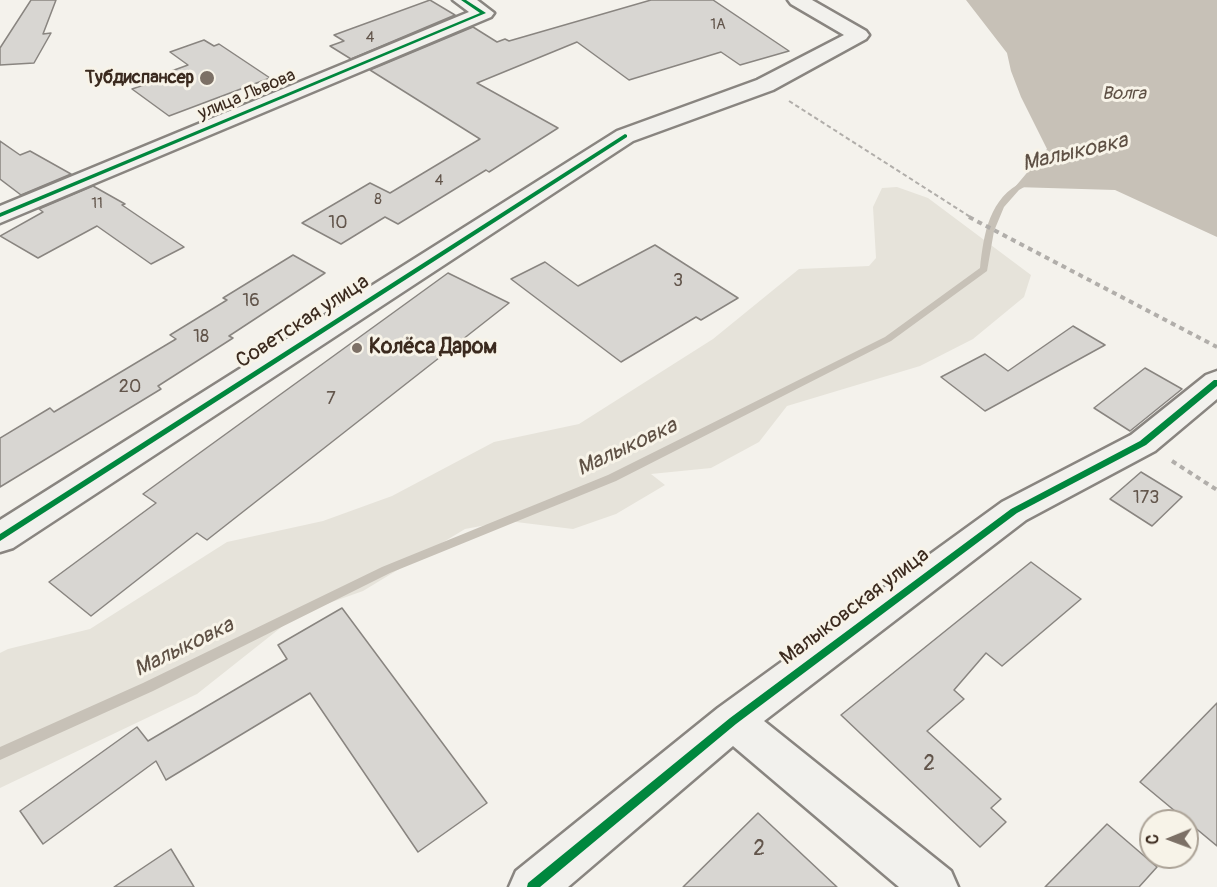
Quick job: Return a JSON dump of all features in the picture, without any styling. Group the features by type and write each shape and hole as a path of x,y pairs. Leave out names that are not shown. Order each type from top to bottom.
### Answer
{"street":[{"name":"улица Львова","path":"0,215 484,14 463,0"},
{"name":"Советская улица","path":"0,538 625,136 765,85 859,35 798,0"},
{"name":"Малыковская улица","path":"532,887 733,721 1014,511 1143,443 1217,382"},
{"path":"733,721 935,887"}],"path":[{"path":"765,85 966,215 1217,347"},
{"path":"1143,443 1217,490"}],"shaded area":[{"path":"897,187 928,198 1031,275 1024,297 973,339 920,366 787,406 759,442 711,468 651,474 665,485 616,514 573,529 508,521 465,529 363,591 298,614 197,694 0,788 0,653 8,649 90,629 227,542 323,521 392,496 494,442 579,424 713,339 799,269 869,266 876,258 873,207 882,188"}],"water":[{"name":"Волга","path":"966,0 1217,0 1217,237 1115,190 1015,187 1047,149 1021,97 1007,53"}],"building":[{"path":"31,0 56,0 43,34 51,33 34,63 0,65 0,48"},
{"path":"430,0 455,15 351,59 330,46 344,41 334,35"},
{"path":"651,0 713,0 789,51 740,65 721,52 629,80 577,42 477,83 558,128 489,172 486,170 398,224 385,217 341,244 302,223 370,183 390,193 480,139 370,70 473,27 497,42 505,39 509,41"},
{"name":"Тубдиспансер","path":"204,40 214,46 219,44 270,78 169,116 132,89 147,84 144,81 188,65 170,52"},
{"path":"0,141 20,155 30,151 71,174 21,195 0,179"},
{"path":"93,186 125,204 122,205 184,247 151,264 97,226 38,258 0,236 43,212 39,209"},
{"path":"655,245 738,298 701,320 696,317 621,362 511,279 545,262 578,286"},
{"path":"293,255 325,273 229,336 233,338 158,386 161,389 0,487 0,438 50,408 54,412 176,339 170,335 227,300 223,298"},
{"path":"448,273 509,303 207,540 197,533 91,616 49,582 156,503 143,494"},
{"path":"1073,326 1105,345 985,411 941,377 985,354 1008,371"},
{"path":"1145,368 1182,389 1130,431 1094,408"},
{"path":"1141,472 1182,497 1152,526 1110,499"},
{"path":"1031,562 1081,599 1002,666 986,653 954,690 964,699 927,731 1001,799 991,808 1006,822 980,847 841,715"},
{"path":"342,608 487,803 418,852 310,693 166,780 156,761 43,844 20,811 137,727 148,741 287,659 278,645"},
{"path":"1217,703 1217,846 1199,831 1199,809 1172,809 1140,782"},
{"path":"758,813 837,887 683,887"},
{"path":"1107,824 1139,852 1139,869 1155,869 1139,887 1045,887"},
{"path":"171,849 194,887 114,887"}],"waterway":[{"name":"Малыковка","path":"0,754 148,687 386,570 612,478 888,339 984,269 987,244 994,218 1007,197 1027,183"}],"cycle path":[{"path":"0,215 484,13 463,0"},
{"path":"0,538 625,136"},
{"path":"532,887 733,721 1014,511 1143,443 1217,382"}],"place":[{"name":"Тубдиспансер","path":"207,78"},
{"name":"Колёса Даром","path":"357,348"}]}
